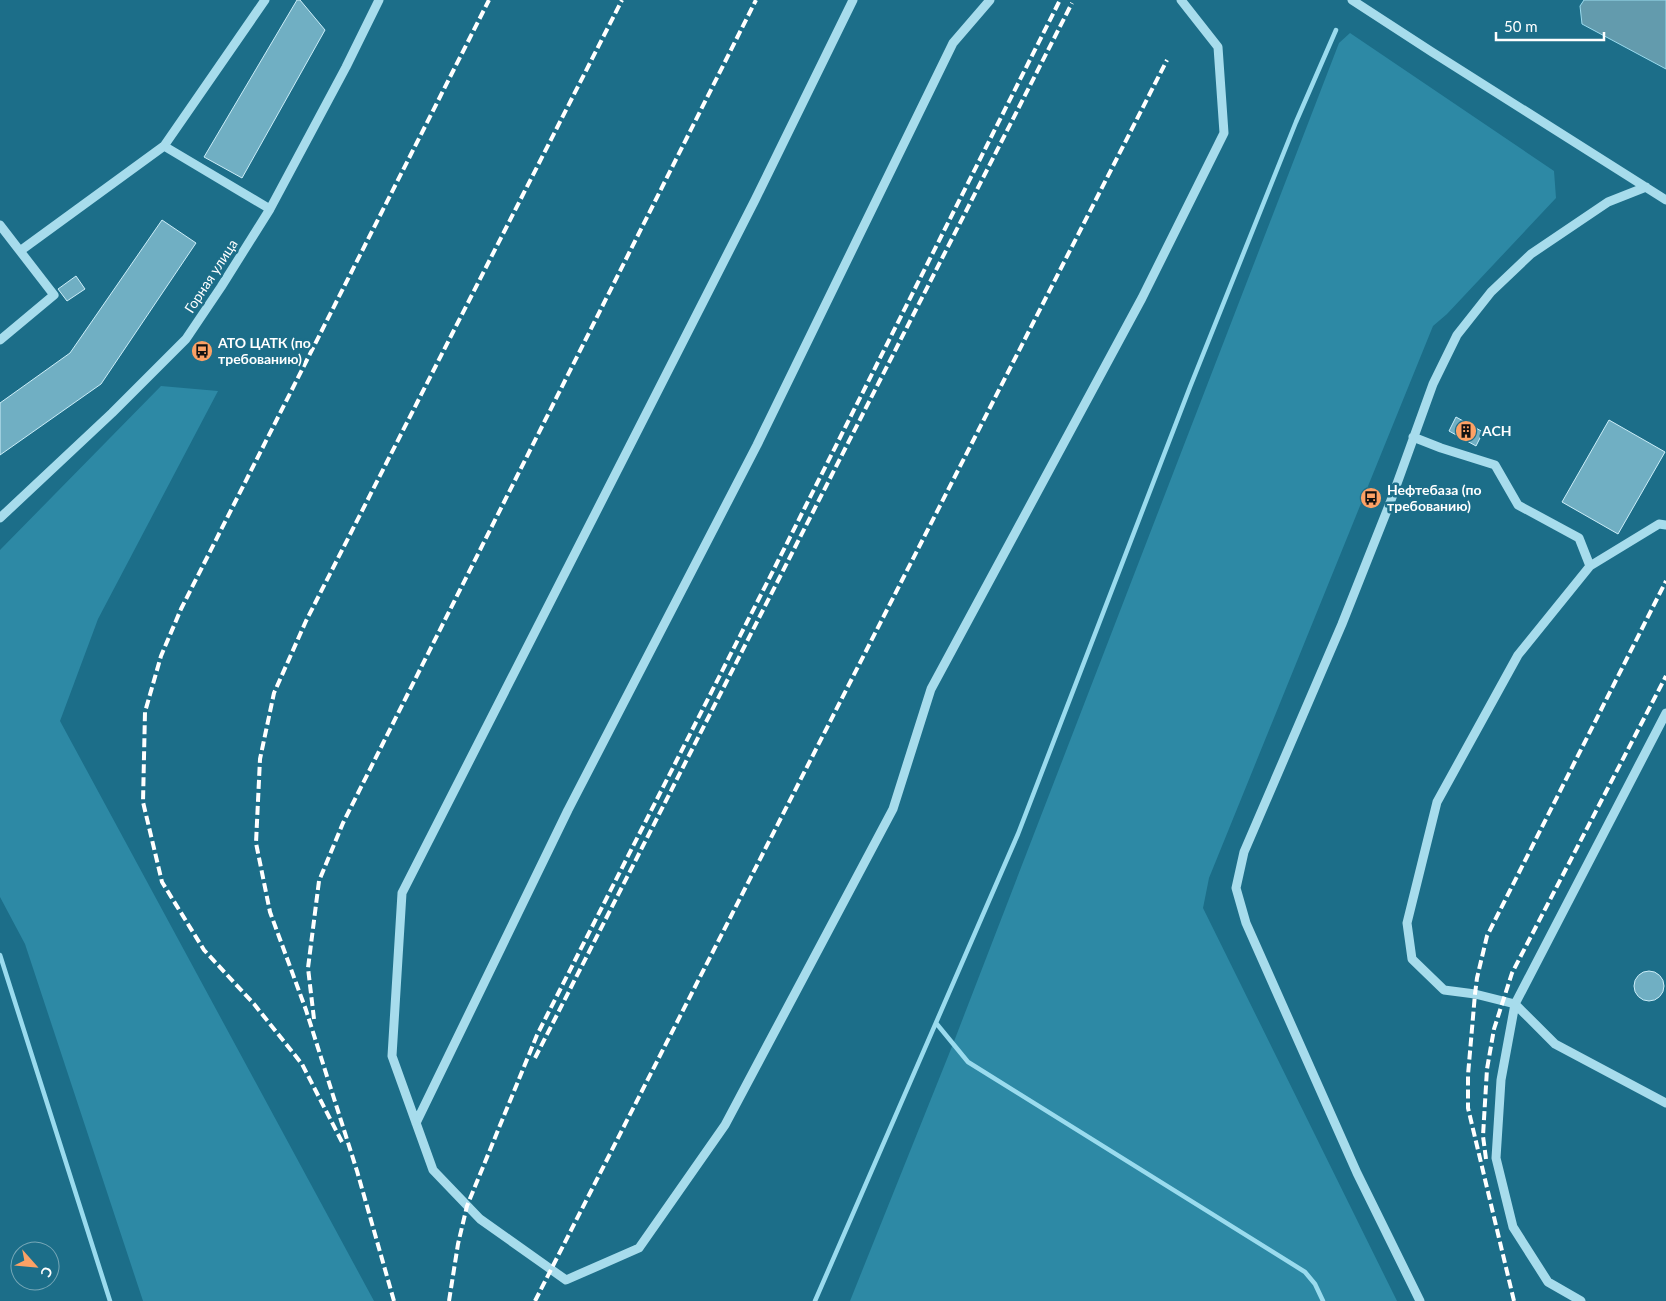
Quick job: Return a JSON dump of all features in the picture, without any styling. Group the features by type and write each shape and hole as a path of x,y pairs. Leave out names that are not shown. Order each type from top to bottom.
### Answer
{"street":[{"path":"20,251 164,146 265,0"},
{"name":"Горная улица","path":"0,518 112,413 186,339 270,209 346,67 379,0"},
{"path":"853,0 742,226 402,893 392,1056 433,1170 480,1219 566,1280 639,1248 725,1125 893,809 931,690 1142,298 1224,133 1218,47 1181,0"},
{"path":"416,1123 568,810 757,445 953,43 990,0"},
{"path":"1352,0 1666,200"},
{"path":"164,146 270,209"},
{"path":"1420,1301 1357,1173 1246,923 1236,888 1244,852 1342,624 1390,503 1433,384 1457,335 1491,292 1531,254 1608,202 1646,187"},
{"path":"0,225 54,295 0,340"},
{"path":"1413,437 1495,465 1518,505 1579,538 1590,566"},
{"path":"1666,525 1659,524 1590,566 1518,656 1437,802 1407,923 1412,958 1444,990 1475,994 1515,1004 1555,1044 1666,1103"},
{"path":"1581,1301 1548,1282 1513,1227 1496,1158 1501,1080 1515,1004 1666,713"}],"shaded area":[{"path":"1584,0 1666,0 1666,69 1582,24 1580,6"},
{"path":"1350,33 1554,171 1556,198 1447,314 1433,326 1209,878 1203,908 1397,1301 850,1301 953,1044 1339,43"},
{"path":"161,386 218,391 98,619 60,721 374,1301 143,1301 25,944 0,897 0,550"}],"building":[{"path":"297,0 300,0 325,30 242,178 204,157"},
{"path":"162,220 196,243 101,384 0,455 0,403 70,353"},
{"path":"76,276 85,289 67,301 58,289"},
{"name":"АСН","path":"1456,417 1483,432 1476,446 1449,431"},
{"path":"1609,420 1665,452 1618,534 1562,502"},
{"path":"1649,971 1660,975 1664,986 1660,997 1649,1001 1638,997 1634,986 1638,975"}],"waterway":[{"path":"815,1301 1018,834 1190,387 1296,122 1336,30"},
{"path":"0,955 110,1301"},
{"path":"936,1023 968,1062 1305,1272 1315,1284 1323,1301"}],"railway":[{"path":"342,1142 302,1064 254,1004 204,950 162,882 143,802 145,712 161,656 181,609 489,0"},
{"path":"394,1301 357,1171 306,1010 270,912 256,843 260,759 274,693 306,621 622,0"},
{"path":"314,1019 308,968 319,881 343,823 756,0"},
{"path":"449,1301 458,1244 467,1206 537,1035 1060,0"},
{"path":"535,1058 1072,3"},
{"path":"535,1301 1167,60"},
{"path":"1514,1301 1468,1108 1468,1075 1477,978 1487,936 1666,581"},
{"path":"1486,1159 1483,1136 1487,1069 1494,1029 1512,973 1666,676"}],"place":[{"name":"АТО ЦАТК (по требованию)","path":"202,351"},
{"name":"АСН","path":"1466,431"},
{"name":"Нефтебаза (по требованию)","path":"1371,498"}]}
